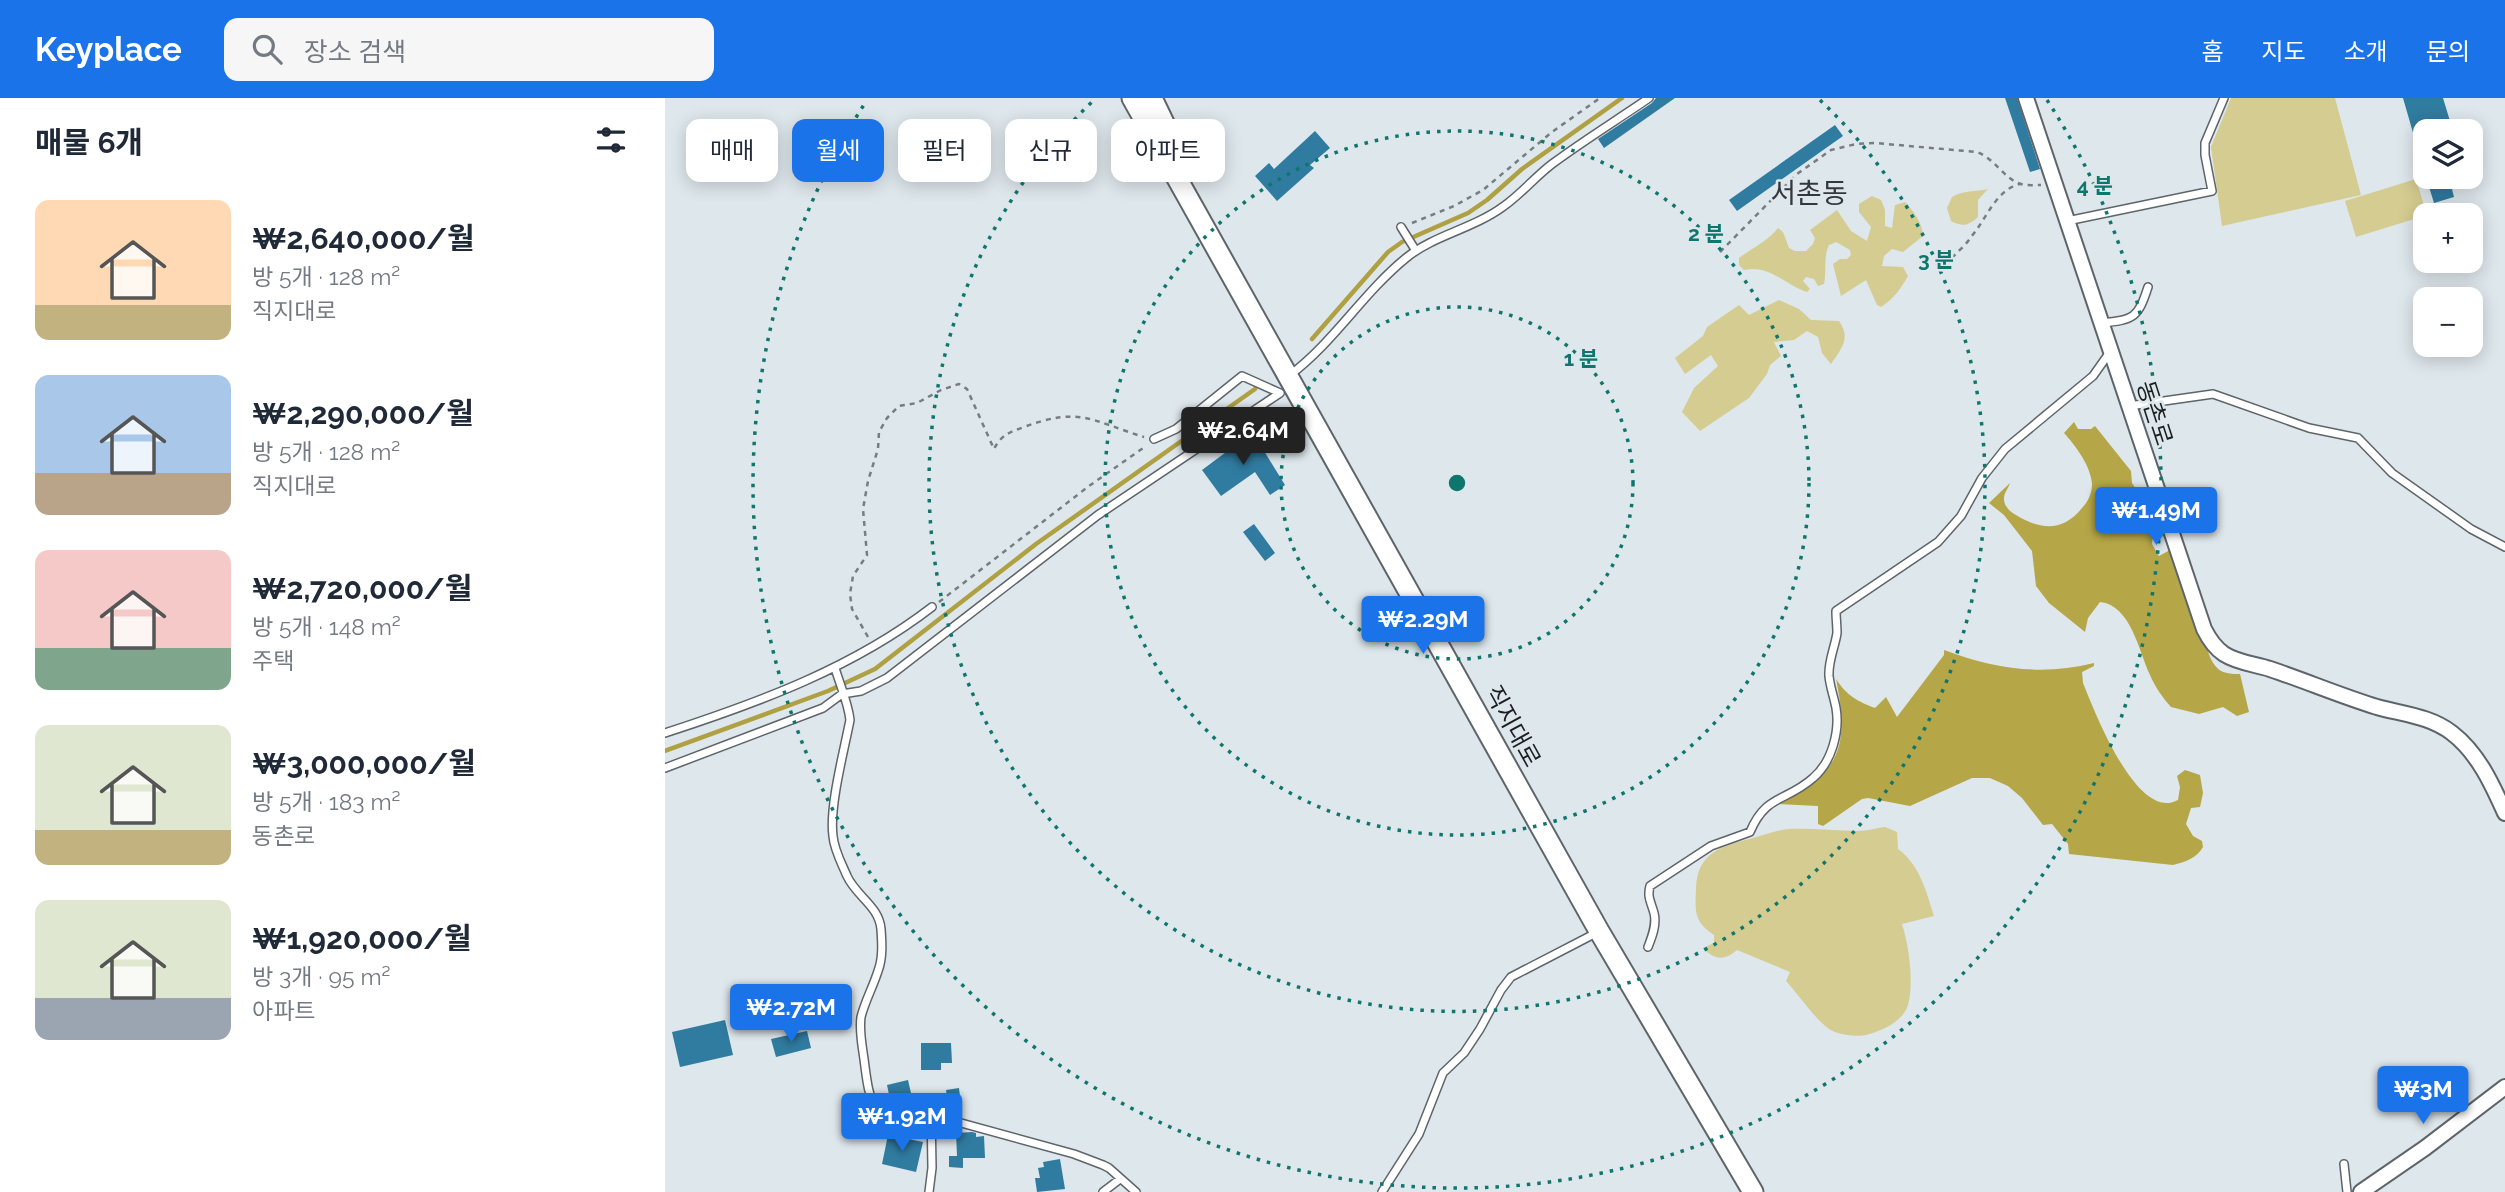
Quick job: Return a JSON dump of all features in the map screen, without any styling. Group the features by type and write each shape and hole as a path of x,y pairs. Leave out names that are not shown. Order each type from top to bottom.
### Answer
{"main road":[{"name":"직지대로","path":"1132,98 1285,384 1599,931 1753,1192"},
{"path":"1152,98 1178,152 1183,190"}],"street":[{"name":"동촌로","path":"2026,98 2204,629 2216,648 2236,660 2439,724 2474,755 2505,813"},
{"path":"2361,1192 2505,1087"}],"lane":[{"path":"665,768 823,708 842,694 861,691 897,671 1098,515 1285,384 1386,277 1416,251 1469,227 1505,205 1553,163 1649,98"},
{"path":"2066,221 2212,191 2205,143 2224,98"},
{"path":"1401,227 1416,251"},
{"path":"2101,323 2126,321 2134,317 2148,287"},
{"path":"1647,947 1655,923 1655,915 1647,895 1650,886 1711,846 1750,832 1755,819 1765,806 1791,795 1814,778 1824,765 1836,735 1836,711 1829,674 1837,632 1836,611 1938,542 1961,516 1982,478 2005,449 2093,376 2111,352"},
{"path":"1154,439 1176,429 1242,376 1285,384"},
{"path":"2128,406 2213,394 2309,428 2358,438 2392,473 2471,529 2505,547"},
{"path":"665,733 777,693 835,668 877,646 933,607"},
{"path":"835,668 849,709 832,817 835,849 852,886 873,908 881,925 879,970 864,1006 860,1024 869,1094 877,1110 893,1120 916,1122 931,1110"},
{"path":"1382,1192 1419,1134 1443,1073 1464,1053 1506,984 1525,968 1599,931"},
{"path":"931,1110 943,1118 1074,1154 1109,1168 1136,1192"},
{"path":"929,1192 932,1168 931,1110"},
{"path":"2344,1164 2347,1192"},
{"path":"1103,1192 1120,1179"}],"path":[{"path":"1401,227 1454,206 1483,190 1552,132 1600,98"},
{"path":"1720,252 1797,174 1823,155 1848,145 1875,143 1977,152 1993,160 2020,184"},
{"path":"1952,258 1972,237 1997,200 2009,188 2020,184 2055,185"},
{"path":"877,646 865,634 852,609 850,594 853,576 867,555 863,509 878,449 879,432 887,418 899,406 917,403 959,384 967,389 994,449 1005,434 1057,416 1098,420 1154,439"},
{"path":"933,607 1053,513 1154,439"}],"shaded area":[{"path":"2231,98 2335,98 2361,195 2222,226 2211,147"},
{"path":"2413,180 2413,189 2419,189 2423,203 2413,203 2413,219 2356,237 2345,201"},
{"path":"1988,189 1978,200 1978,217 1965,225 1951,221 1947,208 1952,197"},
{"path":"1872,196 1881,200 1885,210 1885,226 1892,228 1895,205 1905,202 1917,218 1923,236 1903,252 1892,249 1884,256 1882,266 1903,267 1908,276 1900,289 1881,307 1877,305 1866,280 1841,296 1833,264 1851,255 1850,250 1836,242 1829,245 1827,250 1824,284 1818,286 1814,279 1806,277 1803,281 1810,289 1807,292 1769,272 1744,270 1739,265 1739,258 1765,241 1778,228 1783,232 1789,248 1806,251 1815,238 1810,230 1837,210 1851,231 1867,241 1871,227 1859,212 1859,204"},
{"path":"1779,300 1799,309 1811,320 1839,321 1845,338 1839,353 1831,364 1822,353 1818,337 1807,331 1794,340 1774,342 1781,356 1770,365 1767,374 1749,398 1700,431 1682,412 1694,388 1718,366 1711,355 1685,374 1675,358 1703,336 1707,327 1739,305 1749,315"},
{"path":"2074,422 2078,429 2091,429 2095,426 2131,471 2132,483 2154,517 2152,544 2159,556 2170,550 2173,554 2210,657 2222,671 2240,674 2249,712 2237,716 2223,707 2199,714 2171,707 2154,684 2133,631 2119,611 2100,602 2088,618 2085,632 2049,603 2036,586 2032,551 2004,515 1989,503 2010,483 2004,496 2007,508 2025,520 2051,526 2059,525 2075,516 2088,500 2092,484 2086,463 2064,433"},
{"path":"1944,650 1981,662 2037,670 2094,663 2094,666 2082,672 2083,683 2119,760 2147,795 2163,803 2178,800 2180,787 2177,776 2185,770 2200,775 2203,793 2200,807 2191,808 2186,824 2193,836 2202,841 2203,847 2200,851 2190,859 2173,865 2069,854 2068,844 2052,824 2043,825 2022,798 2008,786 1990,778 1972,778 1910,806 1862,799 1823,826 1818,824 1818,806 1777,804 1815,781 1835,756 1842,723 1836,679 1853,697 1875,708 1886,697 1897,717 1944,655"},
{"path":"1885,827 1897,832 1898,849 1906,855 1917,871 1934,916 1902,924 1910,964 1910,996 1905,1011 1891,1025 1862,1036 1833,1031 1818,1019 1786,981 1790,972 1737,950 1720,958 1703,948 1714,943 1714,935 1703,926 1697,916 1697,877 1706,859 1713,853 1731,844 1775,831 1858,831"}],"building":[{"path":"1656,98 1675,98 1604,148 1598,139"},
{"path":"2005,98 2017,98 2040,169 2030,172"},
{"path":"2403,98 2443,98 2449,119 2413,119 2413,133"},
{"path":"1835,125 1843,136 1737,211 1729,200"},
{"path":"1315,131 1330,148 1310,165 1314,168 1277,201 1255,176 1269,163 1274,169"},
{"path":"2430,189 2452,189 2454,197 2434,203"},
{"path":"1251,430 1285,485 1270,495 1255,472 1221,496 1202,470 1237,444 1235,440"},
{"path":"1254,524 1275,553 1265,561 1243,532"},
{"path":"725,1020 733,1055 680,1067 672,1032"},
{"path":"807,1031 811,1048 776,1057 771,1039"},
{"path":"921,1043 951,1043 952,1063 941,1063 941,1070 921,1070"},
{"path":"908,1080 916,1115 914,1117 893,1114 887,1085"},
{"path":"959,1088 962,1113 949,1113 946,1090"},
{"path":"956,1133 976,1133 976,1137 984,1136 985,1158 963,1158 963,1168 949,1167 949,1156 957,1156"},
{"path":"888,1135 923,1142 916,1172 882,1164"},
{"path":"1060,1159 1065,1189 1037,1192 1035,1178 1040,1178 1038,1168 1044,1167 1043,1162"}],"waterway":[{"path":"1312,339 1388,252 1402,242 1468,213 1522,169 1622,98"},
{"path":"665,751 828,691 875,669 1036,544 1255,389"}],"district":[{"name":"서촌동","path":"1809,193"}]}
